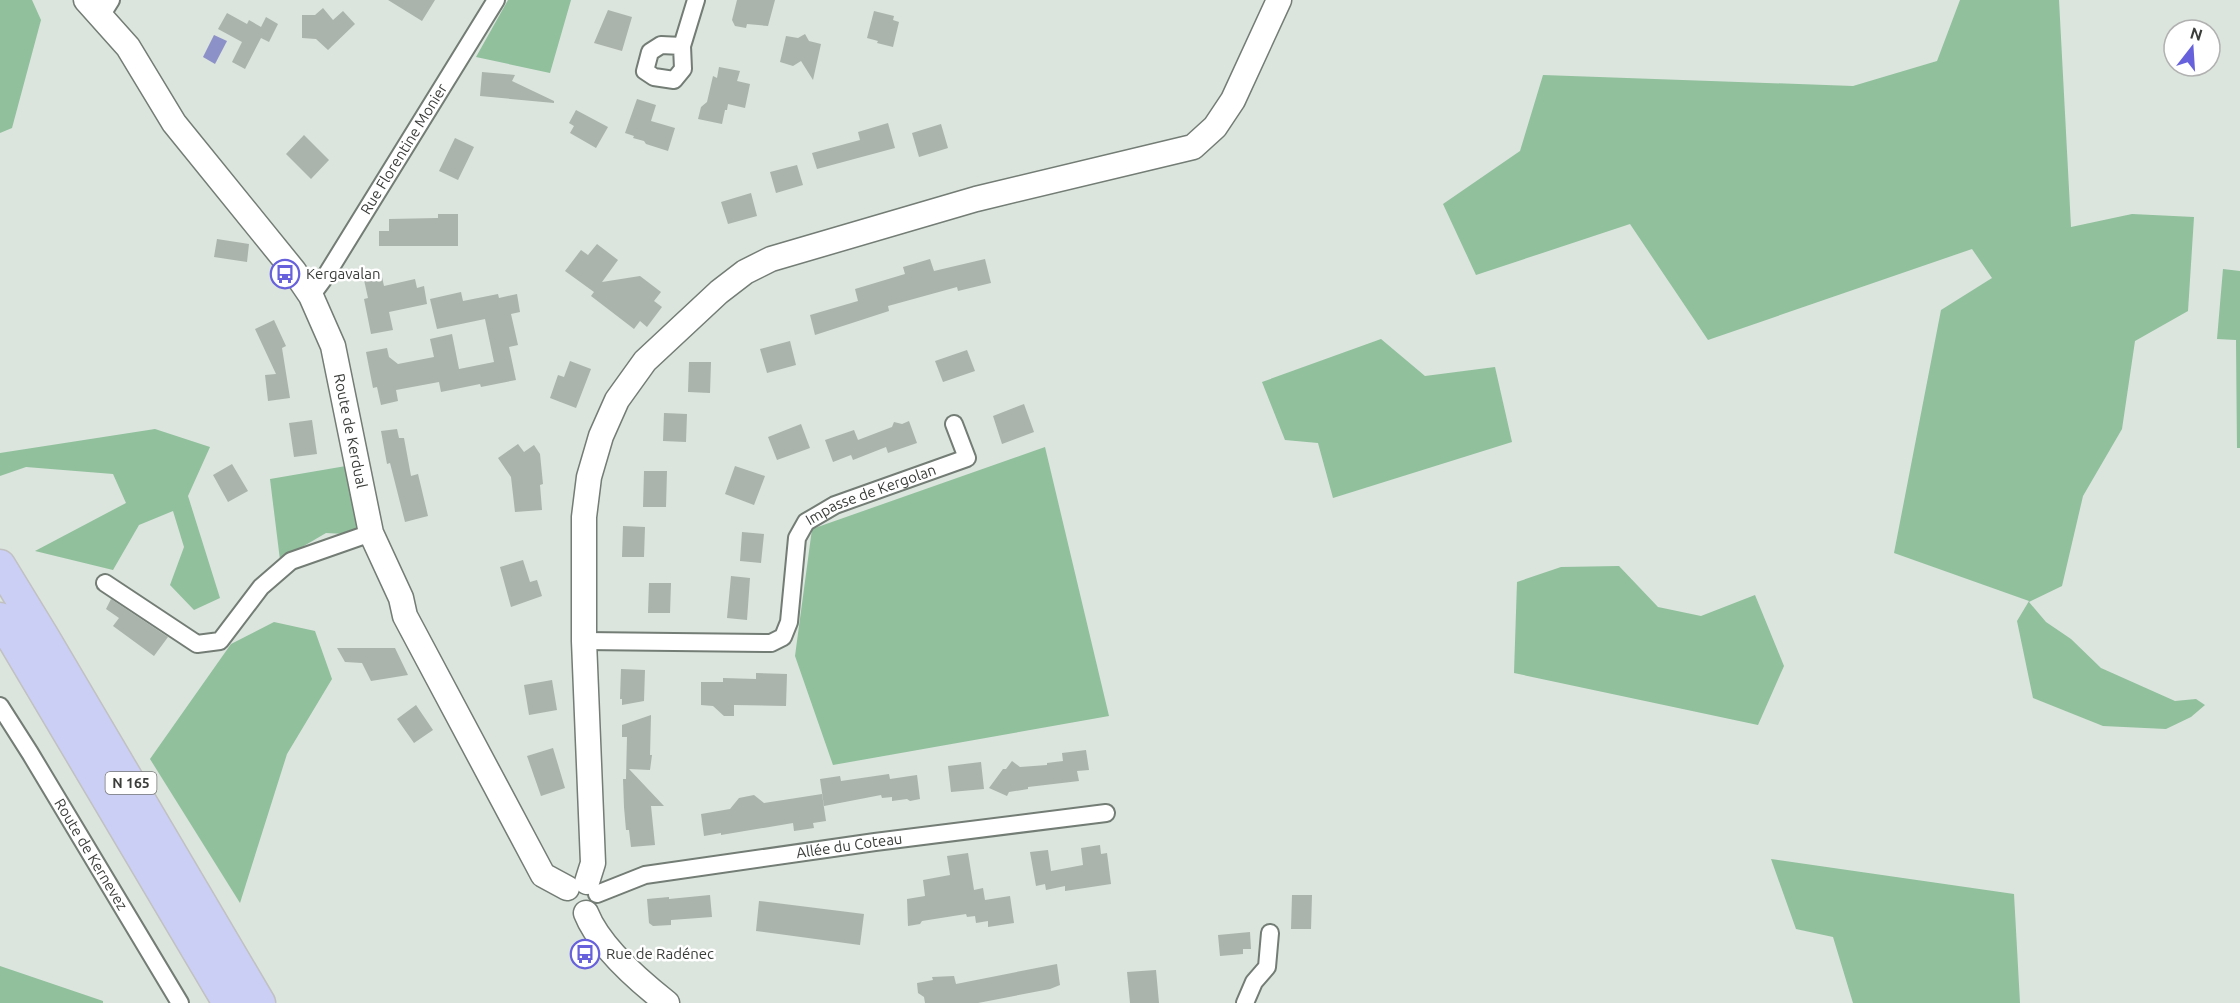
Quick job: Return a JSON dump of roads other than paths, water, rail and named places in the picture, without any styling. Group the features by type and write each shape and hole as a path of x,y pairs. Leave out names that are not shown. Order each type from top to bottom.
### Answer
{"highway":[{"name":"N 165","path":"0,566 81,698 260,1003"},
{"name":"N 165","path":"0,618 228,1003"}],"street":[{"name":"Rue Florentine Monier","path":"311,296 496,0"},
{"path":"682,46 696,0"},
{"path":"584,894 593,863 584,641 584,517 589,477 601,436 617,400 645,361 719,292 745,272 771,259 976,199 1193,147 1215,127 1233,100 1279,0"},
{"name":"Route de Kerdual","path":"99,5 128,47 174,123 294,271 311,296 333,346 371,533 401,598 405,616 543,875 584,894 591,926 638,980 667,1003"},
{"name":"Impasse de Kergolan","path":"584,641 771,643 783,637 789,622 797,537 807,522 835,505 967,458 954,424"},
{"path":"105,584 197,644 220,641 261,587 291,561 371,533"},
{"name":"Route de Kernevez","path":"0,706 180,1003"},
{"name":"Allée du Coteau","path":"584,894 645,875 874,842 1106,813"},
{"path":"1245,1003 1254,982 1267,968 1270,933"}],"water":[{"path":"214,35 227,41 215,64 203,57"}],"place":[{"name":"Kergavalan","path":"285,274"},
{"name":"Rue de Radénec","path":"585,954"}]}
